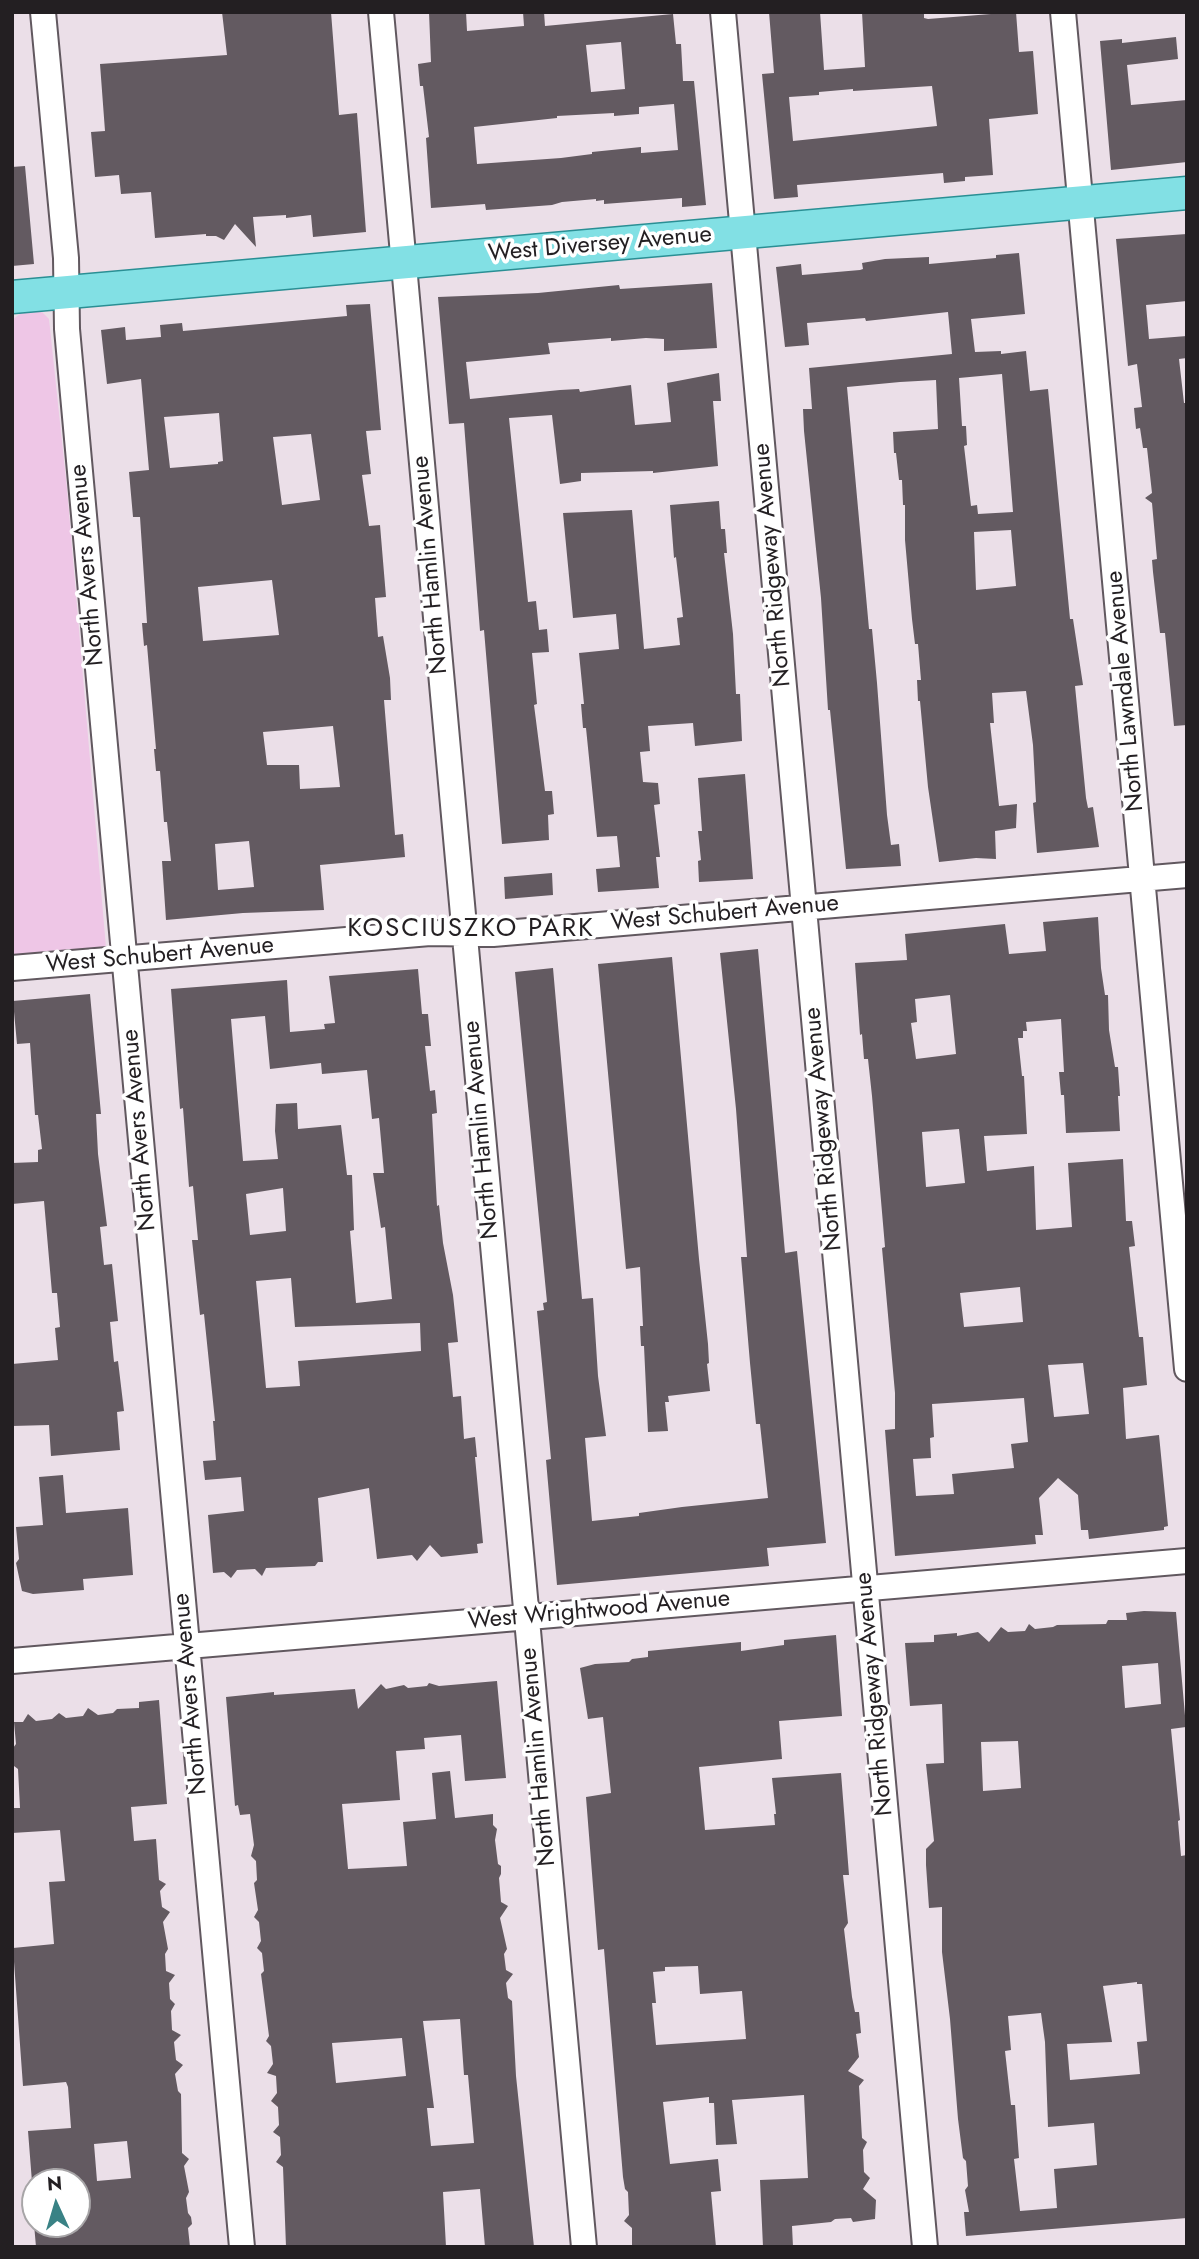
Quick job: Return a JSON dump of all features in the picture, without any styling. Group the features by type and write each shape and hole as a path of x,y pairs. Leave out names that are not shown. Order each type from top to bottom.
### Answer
{"main road":[{"name":"West Diversey Avenue","path":"12,297 1187,193"}],"street":[{"name":"North Avers Avenue","path":"43,12 67,292 67,329 242,2247"},
{"name":"North Hamlin Avenue","path":"381,12 584,2247"},
{"name":"North Ridgeway Avenue","path":"723,12 925,2247"},
{"name":"North Lawndale Avenue","path":"1063,12 1187,1369"},
{"name":"West Schubert Avenue","path":"12,968 430,933 493,934 1187,874"},
{"name":"West Wrightwood Avenue","path":"12,1661 1187,1561"}],"shaded area":[{"path":"41,311 49,319 67,489 106,948 12,956 12,320 21,313"}],"building":[{"path":"222,12 331,12 339,115 357,113 366,232 313,237 311,215 286,218 286,215 253,217 256,247 235,224 224,240 206,234 155,238 151,192 121,194 119,175 95,177 91,132 105,131 100,64 227,55"},
{"path":"429,12 466,12 467,31 524,26 523,12 544,12 545,26 673,14 676,44 681,44 683,81 694,81 706,205 682,207 682,198 604,204 604,200 596,199 486,210 485,204 431,208 426,138 429,137 418,64 431,62","holes":["621,42 625,89 591,92 586,45","674,104 678,150 641,153 641,147 561,158 477,164 474,127 557,116 639,114 639,107"]},
{"path":"769,12 820,12 824,70 865,67 862,12 924,12 924,18 928,19 1016,12 1019,52 1033,51 1038,114 989,119 993,175 965,177 965,181 944,183 943,173 797,185 798,197 774,199 762,74 774,73","holes":["932,86 937,126 793,141 789,97 853,89"]},
{"path":"1176,37 1178,59 1127,65 1131,105 1187,100 1187,162 1111,170 1100,41 1122,39 1122,43"},
{"path":"25,166 34,264 12,266 12,167"},
{"path":"1187,234 1187,301 1146,305 1149,339 1187,336 1187,358 1179,359 1184,403 1187,403 1187,725 1174,726 1165,633 1160,633 1153,572 1152,560 1157,559 1152,503 1145,498 1152,493 1147,448 1143,448 1140,428 1136,429 1134,408 1142,407 1137,364 1128,366 1116,239"},
{"path":"1019,253 1025,314 971,319 975,352 1001,351 1001,354 1026,351 1030,391 1048,389 1070,619 1073,619 1083,685 1075,686 1086,798 1088,808 1093,807 1099,847 1037,853 1033,803 1036,802 1033,745 1026,691 992,693 994,723 990,723 999,806 1017,804 1016,828 995,831 996,859 939,862 918,701 917,680 921,680 918,644 915,644 912,619 905,540 905,505 902,480 899,480 894,453 893,432 938,429 936,380 900,382 847,387 869,629 872,629 887,815 891,845 899,844 901,866 846,869 828,710 821,598 804,431 803,409 812,409 809,368 952,354 948,312 866,321 865,318 807,323 809,345 785,347 776,267 801,264 802,275 860,270 863,269 862,263 885,259 929,257 929,264 996,258 996,255","holes":["1002,374 1013,512 978,514 977,505 971,506 964,446 967,445 966,426 962,426 959,378","1011,530 1016,586 976,590 974,532"]},
{"path":"712,283 717,348 664,351 664,339 611,341 611,338 548,343 550,354 466,362 470,399 560,390 579,389 580,392 631,385 635,425 671,422 667,383 719,373 721,401 713,401 718,466 653,473 581,473 581,481 560,484 552,415 509,418 528,602 536,601 539,630 547,629 549,652 532,653 537,704 534,705 545,791 552,791 554,814 548,815 549,840 502,844 484,630 480,631 464,423 449,424 438,297 538,293 619,285 620,289"},
{"path":"370,304 381,430 366,431 371,474 362,475 369,526 380,525 386,597 375,598 378,637 383,636 390,678 391,700 384,700 395,835 403,834 405,857 320,865 324,910 243,913 166,920 162,861 171,861 167,822 164,822 160,771 156,771 147,645 144,646 142,623 147,623 140,517 133,517 129,472 149,470 141,379 107,384 101,330 125,327 126,340 161,337 160,325 182,323 183,331 347,316 346,305","holes":["219,413 223,461 218,464 170,468 164,417","311,434 320,500 282,505 273,437","272,580 279,635 203,641 198,587","333,726 340,787 300,789 299,765 267,765 263,732","249,841 254,887 218,890 215,844"]},
{"path":"719,501 721,529 725,529 727,553 724,553 736,694 740,694 742,741 695,746 693,723 648,726 650,751 640,752 643,782 658,783 660,804 654,805 660,857 656,857 659,888 598,892 596,869 620,867 617,836 597,837 586,728 583,728 581,704 584,704 579,653 619,649 616,614 573,618 563,513 632,510 644,649 680,645 677,618 683,617 676,557 674,558 670,505"},
{"path":"745,774 753,879 699,882 698,861 701,860 698,831 702,831 698,778"},
{"path":"552,873 553,895 505,899 504,877"},
{"path":"1098,917 1101,968 1105,995 1108,995 1109,1030 1115,1067 1118,1067 1120,1131 1066,1133 1064,1095 1061,1095 1059,1072 1064,1072 1061,1019 1026,1022 1027,1031 1023,1031 1023,1038 1018,1038 1024,1076 1027,1134 984,1136 987,1171 1034,1166 1036,1230 1072,1227 1068,1163 1123,1159 1126,1221 1132,1221 1135,1246 1129,1247 1139,1337 1143,1337 1147,1385 1123,1388 1126,1439 1159,1435 1168,1526 1164,1527 1164,1530 1089,1539 1088,1530 1081,1530 1078,1495 1058,1478 1039,1498 1043,1535 1035,1535 1036,1544 895,1556 885,1430 895,1429 895,1393 872,1096 868,1059 864,1059 862,1034 860,1035 855,963 907,960 905,934 1005,924 1009,954 1046,951 1043,922","holes":["950,995 956,1054 916,1059 911,1023 917,1022 915,999","959,1129 965,1183 926,1187 922,1132","1020,1287 1023,1322 964,1327 960,1293","1083,1363 1089,1414 1054,1417 1048,1365","1024,1398 1028,1442 1011,1444 1014,1468 952,1474 954,1494 916,1496 913,1459 931,1458 930,1438 934,1437 932,1404"]},
{"path":"758,949 785,1253 797,1251 826,1543 767,1548 769,1566 557,1585 546,1460 551,1459 537,1311 544,1310 543,1303 547,1302 515,972 553,968 582,1299 593,1298 598,1376 606,1436 585,1438 592,1521 639,1516 639,1513 682,1507 768,1498 760,1424 756,1424 750,1363 741,1257 747,1257 736,1109 720,953"},
{"path":"672,957 708,1344 710,1391 668,1396 669,1402 665,1402 668,1431 648,1432 644,1346 641,1346 640,1326 643,1326 640,1267 626,1269 598,964"},
{"path":"418,969 422,1014 428,1014 431,1046 425,1046 430,1091 435,1090 437,1113 432,1114 437,1206 439,1205 458,1342 448,1343 453,1397 461,1396 464,1439 475,1437 483,1543 477,1544 478,1553 441,1557 430,1545 417,1561 412,1555 377,1559 369,1488 318,1498 323,1562 318,1562 315,1566 266,1568 262,1576 255,1569 237,1570 231,1578 224,1572 213,1573 208,1515 244,1511 241,1477 205,1480 203,1461 216,1460 215,1421 204,1314 200,1315 192,1240 198,1240 193,1186 189,1187 183,1108 180,1109 171,989 287,980 290,1032 325,1029 324,1024 335,1023 329,976","holes":["265,1016 270,1069 321,1063 322,1074 367,1070 372,1119 379,1118 384,1173 373,1173 381,1228 385,1227 392,1299 356,1303 350,1231 354,1230 352,1175 347,1175 341,1125 298,1129 297,1103 276,1104 278,1159 243,1161 231,1019","283,1188 286,1231 250,1235 246,1194","291,1278 295,1327 420,1323 421,1351 298,1361 300,1386 266,1388 256,1281"]},
{"path":"90,994 101,1114 96,1114 98,1154 107,1226 100,1227 104,1265 112,1264 118,1321 110,1322 114,1362 118,1361 124,1411 117,1412 120,1450 51,1456 49,1425 12,1426 12,1364 58,1360 55,1328 60,1327 57,1293 52,1293 44,1201 12,1204 12,1163 38,1162 38,1150 42,1149 38,1115 35,1115 30,1043 17,1044 13,1001"},
{"path":"63,1475 66,1513 128,1508 133,1575 83,1579 84,1590 33,1594 22,1591 16,1563 19,1559 16,1527 43,1525 39,1477"},
{"path":"1176,1612 1186,1727 1171,1729 1181,1856 1187,1855 1187,2218 966,2236 964,2212 969,2212 965,2190 968,2186 958,2119 942,1952 942,1907 929,1908 926,1865 926,1849 934,1841 926,1764 944,1763 942,1704 910,1706 905,1643 934,1642 934,1635 957,1633 957,1636 978,1632 989,1642 1001,1627 1008,1632 1025,1631 1029,1624 1035,1629 1057,1625 1106,1624 1108,1620 1127,1620 1126,1613","holes":["1158,1663 1161,1704 1125,1708 1122,1666","1018,1741 1021,1788 983,1791 981,1742","1137,1982 1142,1984 1147,2041 1137,2042 1140,2074 1070,2080 1067,2044 1112,2042 1103,1986","1041,2013 1045,2042 1048,2127 1094,2123 1097,2165 1054,2169 1057,2208 1020,2211 1014,2159 1019,2158 1015,2105 1011,2105 1005,2051 1011,2050 1008,2016"]},
{"path":"836,1635 842,1716 779,1721 782,1759 699,1767 705,1830 775,1825 772,1778 841,1773 849,1875 843,1875 848,1923 844,1929 852,1997 855,2012 859,2012 861,2033 856,2034 859,2057 848,2071 864,2080 859,2086 862,2138 867,2142 863,2150 864,2172 870,2178 863,2189 876,2200 875,2219 853,2222 851,2218 835,2219 831,2222 792,2226 793,2247 763,2247 760,2180 808,2178 804,2095 732,2100 737,2144 716,2145 714,2103 709,2103 709,2097 663,2102 670,2164 718,2159 721,2191 711,2192 716,2247 632,2247 632,2228 624,2221 629,2215 628,2192 623,2177 604,1949 598,1950 586,1797 611,1793 603,1717 588,1719 580,1668 595,1664 629,1662 632,1659 648,1657 648,1651 741,1642 741,1651 784,1645 784,1640","holes":["698,1966 700,1994 742,1991 746,2039 656,2045 652,2003 656,2003 653,1972 665,1971 665,1967"]},
{"path":"497,1681 506,1778 465,1781 461,1735 424,1738 425,1749 396,1751 400,1800 342,1804 348,1869 407,1866 403,1822 436,1819 432,1773 450,1771 455,1818 493,1814 493,1825 497,1829 495,1840 498,1864 501,1866 501,1902 508,1906 500,1918 507,1949 504,1954 506,1970 513,1974 506,1983 508,1998 512,2001 516,2076 534,2247 485,2247 480,2189 443,2192 446,2247 286,2247 283,2167 276,2162 281,2155 280,2137 273,2132 279,2125 278,2107 271,2101 277,2093 276,2076 267,2073 273,2064 271,2046 266,2041 269,2036 261,1974 264,1971 262,1953 257,1948 261,1941 259,1922 254,1917 258,1910 254,1883 257,1880 256,1861 251,1856 254,1845 250,1814 240,1815 238,1805 235,1806 226,1697 355,1689 358,1709 381,1684 386,1689 404,1685 408,1688 427,1686 429,1683 439,1686","holes":["460,2019 464,2075 468,2075 474,2143 431,2146 427,2108 434,2108 423,2021","402,2038 406,2076 336,2083 332,2043"]},
{"path":"159,1700 167,1804 131,1807 134,1841 156,1839 159,1880 166,1884 160,1891 162,1907 170,1912 163,1922 168,1949 165,1954 166,1971 175,1975 169,1983 170,1999 175,2004 171,2011 172,2030 181,2035 174,2042 176,2060 183,2065 175,2074 181,2094 182,2153 189,2159 184,2166 189,2192 186,2198 188,2213 192,2224 188,2228 190,2247 36,2247 35,2238 91,2238 91,2168 31,2168 28,2131 71,2128 68,2087 66,2082 23,2086 13,1948 54,1944 49,1882 65,1881 60,1830 12,1833 12,1808 20,1808 18,1769 14,1766 14,1722 23,1722 28,1714 36,1721 52,1719 59,1713 66,1718 83,1716 88,1708 98,1715 113,1713 117,1709 139,1708 139,1702","holes":["127,2141 131,2178 97,2181 94,2144"]}],"district":[{"name":"KOSCIUSZKO PARK","path":"471,930"}]}
